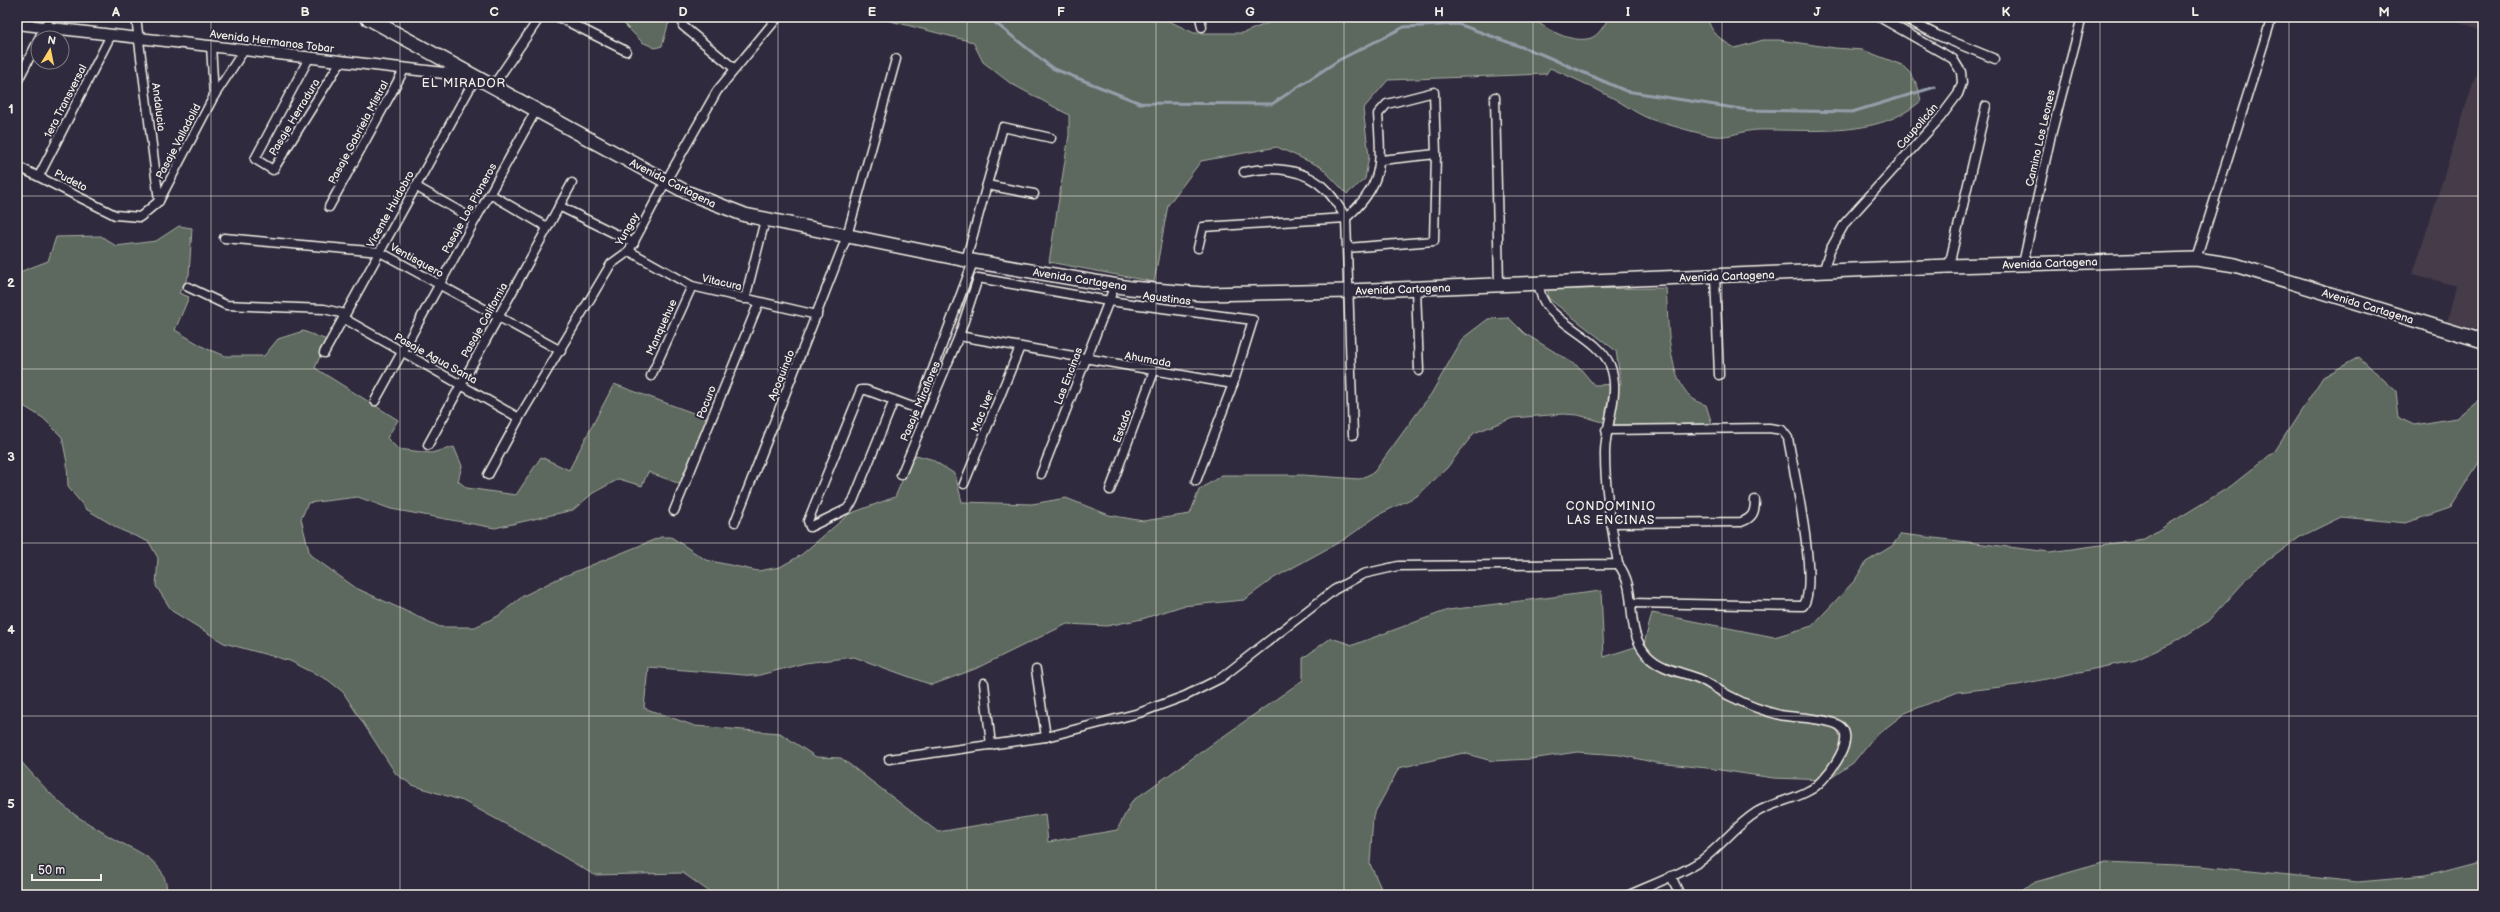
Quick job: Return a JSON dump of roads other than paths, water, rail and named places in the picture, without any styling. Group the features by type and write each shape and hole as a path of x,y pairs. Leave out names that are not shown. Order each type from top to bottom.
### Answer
{"main road":[{"name":"Avenida Cartagena","path":"366,17 666,181 715,204 765,220 970,261 1115,285 1203,294 1348,291 1948,266 2196,259 2235,265 2483,341"}],"street":[{"path":"44,30 50,17"},
{"name":"Andalucia","path":"136,17 160,201"},
{"path":"493,86 540,17"},
{"path":"558,17 626,51"},
{"path":"1200,17 1202,27"},
{"name":"Caupolicán","path":"1823,272 1830,250 1845,223 1940,118 1961,89 1961,72 1953,59 1879,17"},
{"path":"1902,17 1938,36 1995,59"},
{"name":"Camino Los Leones","path":"2023,264 2051,135 2082,17"},
{"path":"2196,259 2272,17"},
{"name":"Yungay","path":"488,475 519,418 561,351 612,264 629,251 634,243 666,181 717,91 774,18"},
{"name":"Avenida Hermanos Tobar","path":"17,24 211,45 476,77"},
{"path":"682,26 735,69"},
{"name":"1era Transversal","path":"39,176 111,35"},
{"path":"211,45 214,96"},
{"name":"Pasaje Valladolid","path":"115,215 140,217 160,201 214,96 244,50"},
{"path":"17,82 30,57"},
{"name":"Pasaje Herradura","path":"309,58 255,159 273,170 341,61"},
{"name":"Apoquindo","path":"735,522 817,315 846,236 896,59"},
{"name":"Pasaje Gabriela Mistral","path":"329,207 405,68"},
{"name":"Vicente Huidobro","path":"324,353 476,77"},
{"path":"1198,248 1203,227 1346,218 1359,206 1370,190 1381,160 1378,114 1387,104 1434,92 1436,154 1434,241 1348,248"},
{"path":"1495,97 1499,285"},
{"path":"1948,266 1986,106"},
{"name":"Pasaje Los Pioneros","path":"375,401 536,110"},
{"path":"894,400 853,501 847,509 810,527 808,520 858,394 861,390 866,390 894,400 918,409 970,261 987,185 1003,127 1051,138"},
{"path":"1381,160 1436,154"},
{"name":"Pudeto","path":"17,166 115,215"},
{"path":"1244,172 1275,168 1302,174 1327,190 1346,218 1354,435"},
{"name":"Pasaje California","path":"428,445 572,183"},
{"path":"987,185 1034,194"},
{"path":"415,186 475,220"},
{"path":"490,194 547,227"},
{"path":"559,206 634,243"},
{"path":"745,299 765,220"},
{"name":"Ventisquero","path":"224,238 380,252 561,351"},
{"name":"Vitacura","path":"629,251 692,286 817,315"},
{"path":"1715,276 1719,375"},
{"name":"Agustinas","path":"959,336 978,278 1109,301 1253,320 1233,384"},
{"path":"1539,283 1540,295 1545,305 1596,345 1610,366 1615,392 1606,430 1605,454 1611,523 1618,564 1629,582 1632,627 1638,643 1648,656 1662,666 1701,680 1734,698 1763,710 1798,718 1837,723 1844,729 1847,737 1843,749 1816,786 1758,811 1739,825 1702,860 1629,895"},
{"name":"Las Encinas","path":"1041,474 1087,360 1115,285"},
{"name":"Manquehue","path":"651,376 692,286"},
{"name":"Pasaje Agua Santa","path":"188,287 226,305 324,309 344,316 402,352 519,418"},
{"path":"1416,288 1419,371"},
{"name":"Pocuro","path":"674,511 759,302"},
{"name":"Ahumada","path":"959,336 1087,360 1233,384"},
{"name":"Pasaje Miraflores","path":"901,475 959,336"},
{"name":"Mac Iver","path":"964,484 1020,347"},
{"name":"Estado","path":"1110,490 1154,370"},
{"path":"1196,481 1233,384"},
{"path":"1606,430 1769,428 1782,430 1788,438 1800,502 1809,584 1808,596 1802,606 1631,603"},
{"path":"1611,523 1741,522 1750,519 1754,512 1754,500"},
{"path":"889,759 1046,737 1139,713 1203,688 1334,590 1353,578 1374,570 1409,566 1618,564"},
{"path":"1036,670 1046,737"},
{"path":"984,683 991,745"},
{"path":"1671,876 1680,895"}],"waterway":[{"path":"988,17 1052,68 1140,103 1272,104 1339,60 1404,27 1458,24 1541,54 1626,91 1747,110 1852,112 1935,87"}],"district":[{"name":"EL MIRADOR","path":"464,83"},
{"name":"CONDOMINIO LAS ENCINAS","path":"1611,513"}]}
